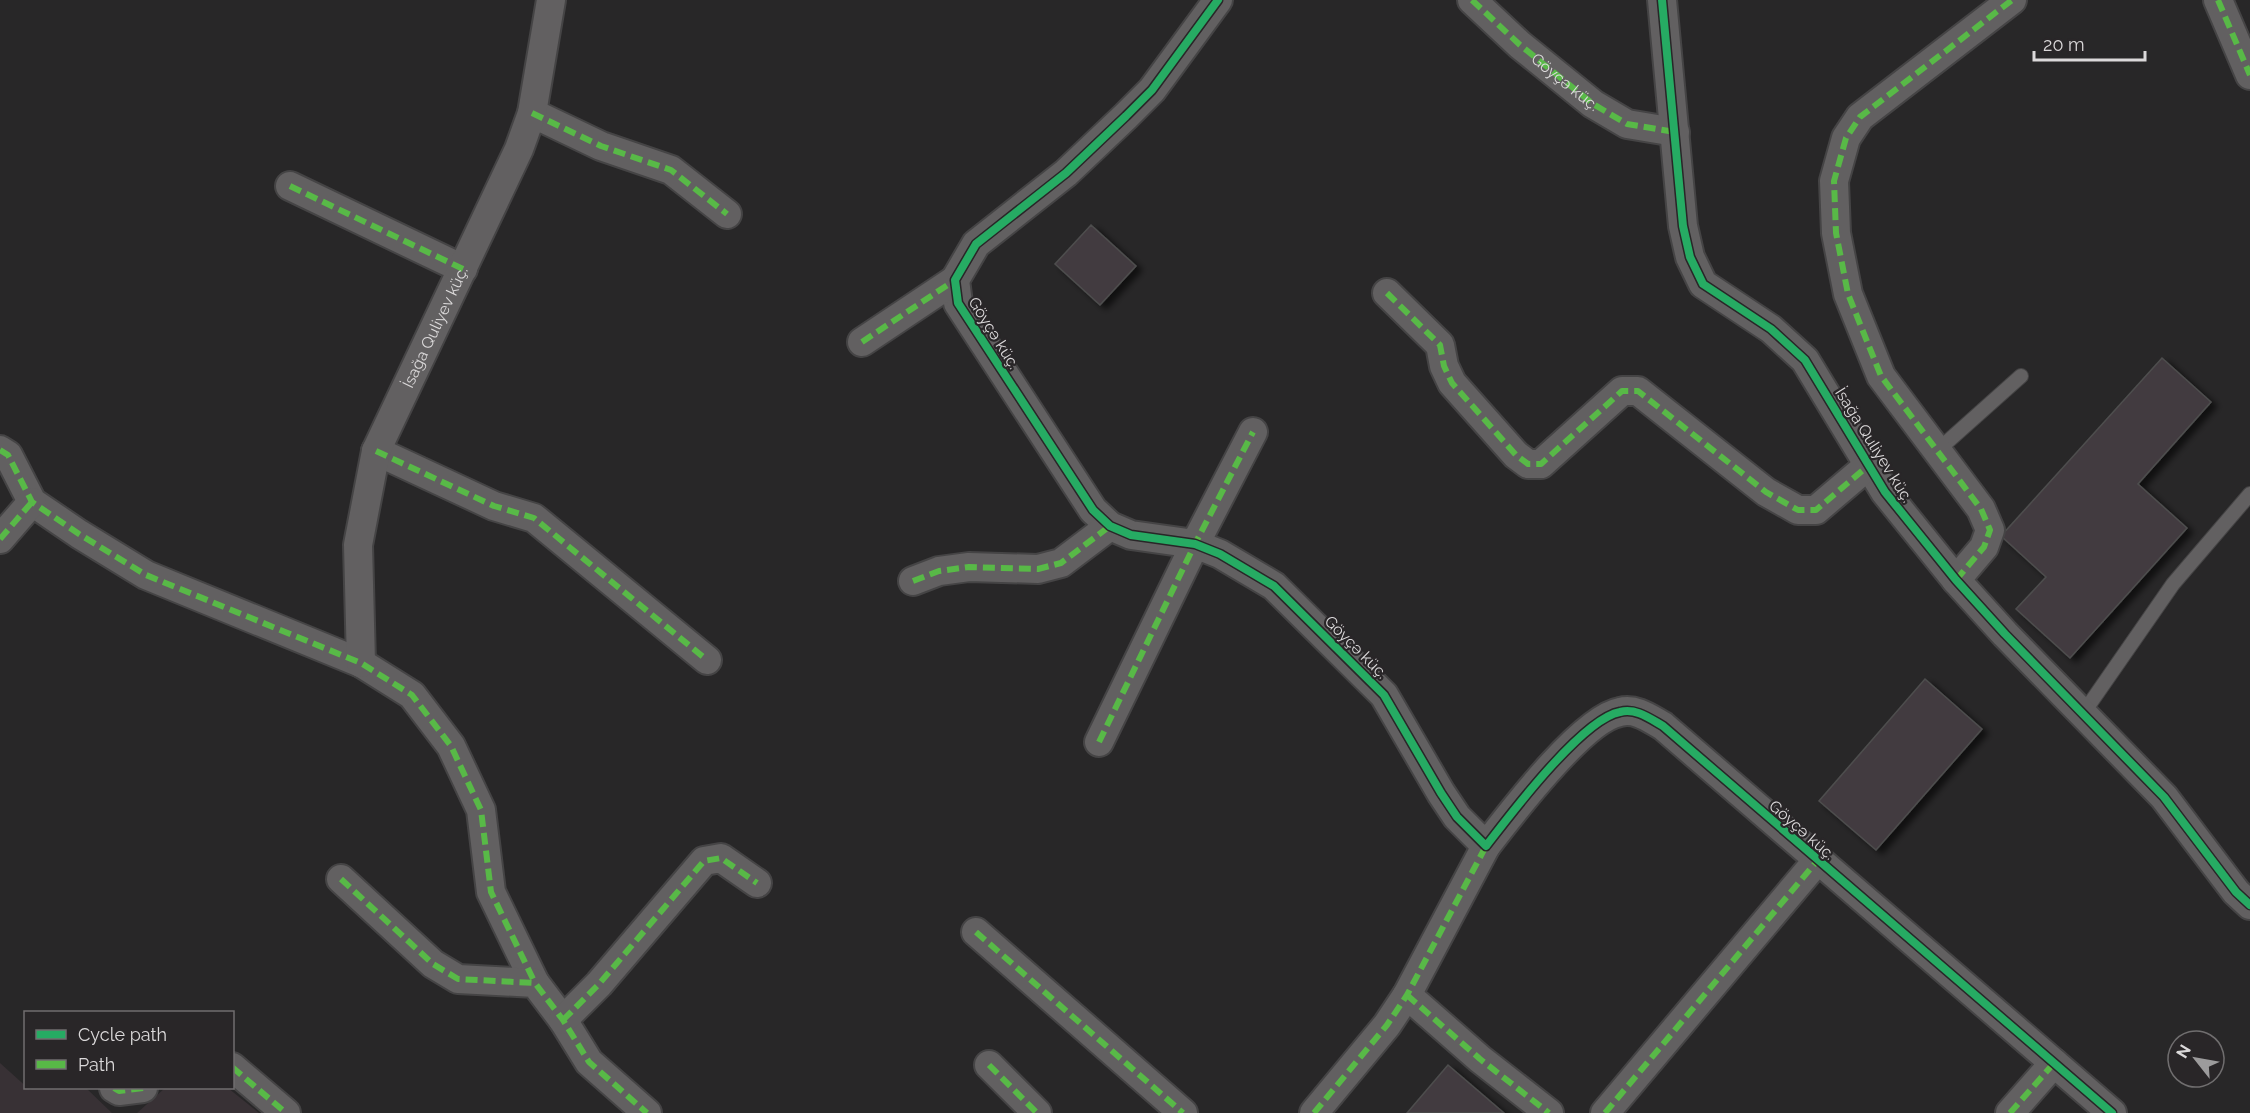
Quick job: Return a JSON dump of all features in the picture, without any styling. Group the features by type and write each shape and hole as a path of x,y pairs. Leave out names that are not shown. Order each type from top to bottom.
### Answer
{"street":[{"name":"İsağa Quliyev küç.","path":"361,663 358,545 376,451 519,149 532,113 551,0"},
{"path":"862,342 955,280 976,244 1066,173 1152,90 1218,0"},
{"name":"Göyçə küç.","path":"1472,0 1520,45 1593,104 1627,124 1675,132"},
{"name":"İsağa Quliyev küç.","path":"1662,0 1683,226 1690,257 1703,284 1771,329 1804,360 1885,492 1956,580 2082,715 2163,797 2236,892 2250,905"},
{"path":"1956,580 1984,547 1990,530 1981,509 1881,376 1848,294 1836,233 1834,181 1846,138 1860,117 2012,0"},
{"path":"2218,0 2250,75"},
{"path":"532,113 601,146 671,170 727,214"},
{"path":"290,186 463,269"},
{"name":"Göyçə küç.","path":"955,280 958,303 1093,510 1110,526 1131,534 1195,544 1220,554 1274,586 1384,695 1457,817 1485,846 1565,752 1582,736 1600,721 1619,712 1639,712 1663,726 2112,1113"},
{"path":"1387,293 1440,345 1444,366 1452,383 1516,455 1528,464 1541,464 1622,391 1638,391 1766,492 1798,510 1816,510 1869,465"},
{"path":"1099,742 1195,544 1253,432"},
{"path":"0,450 8,455 32,502 146,575 361,663 412,695 450,746 481,810 491,892 535,983 563,1020 589,1062 647,1113"},
{"path":"376,451 494,506 534,518 707,660"},
{"path":"0,539 32,502"},
{"path":"913,581 939,571 969,567 1038,569 1061,563 1110,526"},
{"path":"1314,1113 1407,995 1485,846"},
{"path":"563,1020 599,984 704,861 722,858 757,883"},
{"path":"1605,1113 1817,861"},
{"path":"341,879 434,964 458,979 535,983"},
{"path":"976,932 1183,1113"},
{"path":"1407,995 1480,1059 1549,1113"},
{"path":"2010,1113 2054,1064"},
{"path":"989,1065 1037,1113"},
{"path":"234,1069 286,1113"},
{"path":"116,1089 119,1091 135,1089"}],"lane":[{"path":"1937,451 2021,376"},
{"path":"2082,715 2173,584 2250,494"}],"shaded area":[{"path":"0,1063 24,1085 24,1089 87,1089 112,1113 0,1113"},
{"path":"164,1089 229,1089 259,1113 137,1113"}],"building":[{"path":"1091,225 1136,266 1100,305 1055,264"},
{"path":"2162,358 2211,402 2138,484 2187,528 2070,658 2016,609 2046,577 2001,536"},
{"path":"1925,679 1982,729 1876,850 1819,801"},
{"path":"1448,1065 1504,1113 1407,1113"}],"marked path":[{"path":"1472,0 1520,45 1593,104 1627,124 1675,132"},
{"path":"1956,580 1984,547 1990,530 1981,509 1881,376 1848,294 1836,233 1834,181 1846,138 1860,117 2012,0"},
{"path":"2218,0 2250,75"},
{"path":"532,113 601,146 671,170 727,214"},
{"path":"290,186 463,269"},
{"path":"862,342 955,280"},
{"path":"1387,293 1440,345 1444,366 1452,383 1516,455 1528,464 1541,464 1622,391 1638,391 1766,492 1798,510 1816,510 1869,465"},
{"path":"1099,742 1195,544 1253,432"},
{"path":"0,450 8,455 32,502 146,575 361,663 412,695 451,746 481,810 491,892 535,983"},
{"path":"376,451 494,506 534,518 707,660"},
{"path":"0,539 32,502"},
{"path":"913,581 939,571 969,567 1038,569 1061,563 1110,526"},
{"path":"1314,1113 1387,1025 1407,995 1486,846"},
{"path":"563,1020 599,984 704,861 721,858 757,883"},
{"path":"1605,1113 1817,861"},
{"path":"341,879 433,964 458,979 535,983 563,1020 589,1062 647,1113"},
{"path":"976,932 1183,1113"},
{"path":"1407,995 1480,1059 1549,1113"},
{"path":"2010,1113 2054,1063"},
{"path":"989,1065 1037,1113"},
{"path":"234,1069 286,1113"},
{"path":"116,1089 119,1091 135,1089"}],"cycle path":[{"path":"1218,0 1152,90 1066,173 976,244 955,280 958,303 1093,510 1110,526 1131,535 1195,544 1220,554 1274,586 1384,695 1457,817 1486,846 1567,749 1604,718 1620,712 1632,711 1663,726 2112,1113"},
{"path":"1662,0 1683,226 1690,257 1703,284 1771,329 1805,360 1885,492 1956,580 2005,634 2164,797 2236,892 2250,905"}]}
